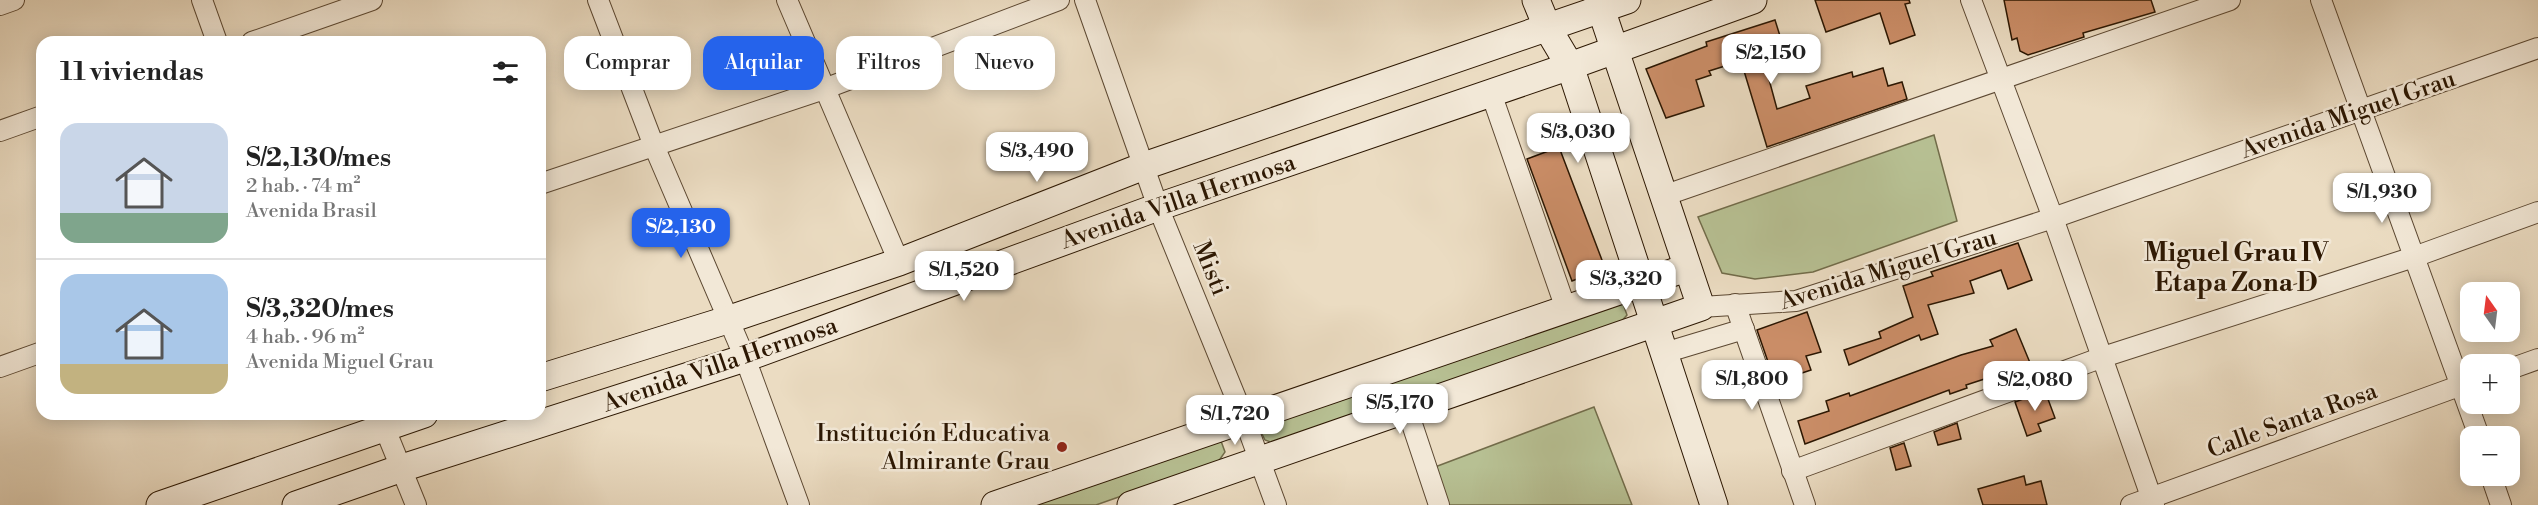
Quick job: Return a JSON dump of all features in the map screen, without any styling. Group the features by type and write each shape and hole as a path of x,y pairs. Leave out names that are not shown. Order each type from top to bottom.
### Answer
{"street":[{"path":"0,5 14,0"},
{"path":"202,0 215,36"},
{"path":"269,36 372,0"},
{"path":"598,0 654,146 745,358 798,505"},
{"path":"787,0 802,36"},
{"path":"899,262 824,89 1059,0"},
{"name":"Misti","path":"1085,0 1158,207 1244,418 1276,505"},
{"path":"1536,0 1548,29 1570,66 1714,505"},
{"name":"Avenida Villa Hermosa","path":"546,376 727,320 899,262 1144,166 1548,29 1599,4 1627,0"},
{"name":"Avenida Villa Hermosa","path":"296,505 402,468 745,358 1158,207 1570,66 1753,0"},
{"path":"1971,0 2054,218 2153,501"},
{"path":"1663,196 2230,0"},
{"path":"2320,0 2414,257 2460,369"},
{"path":"1599,4 1701,307"},
{"name":"Avenida Miguel Grau","path":"1131,505 1701,307 1735,304 1765,305 1796,301 2054,218 2538,48"},
{"path":"546,182 821,90"},
{"path":"1491,93 1566,309"},
{"path":"0,131 36,118"},
{"path":"1792,471 2103,357 2414,257 2538,212"},
{"path":"995,505 1686,268"},
{"path":"1735,304 1805,505"},
{"path":"1664,353 1744,329"},
{"path":"0,367 36,354"},
{"path":"2520,365 2538,359"},
{"name":"Calle Santa Rosa","path":"2131,505 2153,501 2460,386"},
{"path":"1407,409 1438,505"},
{"path":"160,505 381,420 416,505"},
{"path":"2494,486 2501,505"}],"green space":[{"path":"1934,135 1957,221 1813,272 1755,279 1722,273 1698,217"},
{"path":"1612,301 1623,304 1627,315 1618,325 1276,444 1265,440 1260,430 1269,418"},
{"path":"1594,407 1632,505 1439,505 1427,470"},
{"path":"1221,441 1225,452 1218,462 1096,505 1019,505"}],"building":[{"path":"1815,0 1909,0 1910,3 1905,4 1915,35 1890,44 1880,13 1826,32"},
{"path":"2004,0 2151,0 2155,12 2083,33 2084,37 2028,55 2020,51 2017,38 2012,40"},
{"path":"1775,20 1789,65 1767,72 1777,109 1810,98 1806,86 1852,72 1853,77 1883,68 1888,86 1902,82 1907,99 1767,147 1741,61 1709,71 1711,75 1696,80 1704,106 1666,118 1646,69 1707,46 1706,42"},
{"path":"1559,147 1605,268 1572,281 1527,159"},
{"path":"2018,243 2032,280 2008,289 2001,270 1970,281 1974,293 1928,305 1938,334 1921,340 1919,335 1849,365 1844,350 1881,338 1879,332 1913,317 1903,286 1933,276 1931,272"},
{"path":"1807,312 1821,352 1806,356 1811,370 1775,382 1757,330"},
{"path":"2016,329 2033,370 2007,379 2003,373 1966,385 1967,388 1950,394 1949,390 1805,444 1798,421 1829,411 1826,401 1849,393 1850,396 1961,355 1993,346 1990,340"},
{"path":"2045,391 2055,418 2038,424 2041,431 2027,436 2015,402"},
{"path":"1957,423 1961,439 1938,445 1934,432"},
{"path":"1904,443 1911,466 1896,470 1890,448"},
{"path":"2024,476 2026,485 2041,481 2047,505 1983,505 1978,489"}],"place":[{"name":"Institución Educativa Almirante Grau","path":"1062,447"}],"district":[{"name":"Miguel Grau IV Etapa Zona D","path":"2236,267"}]}
